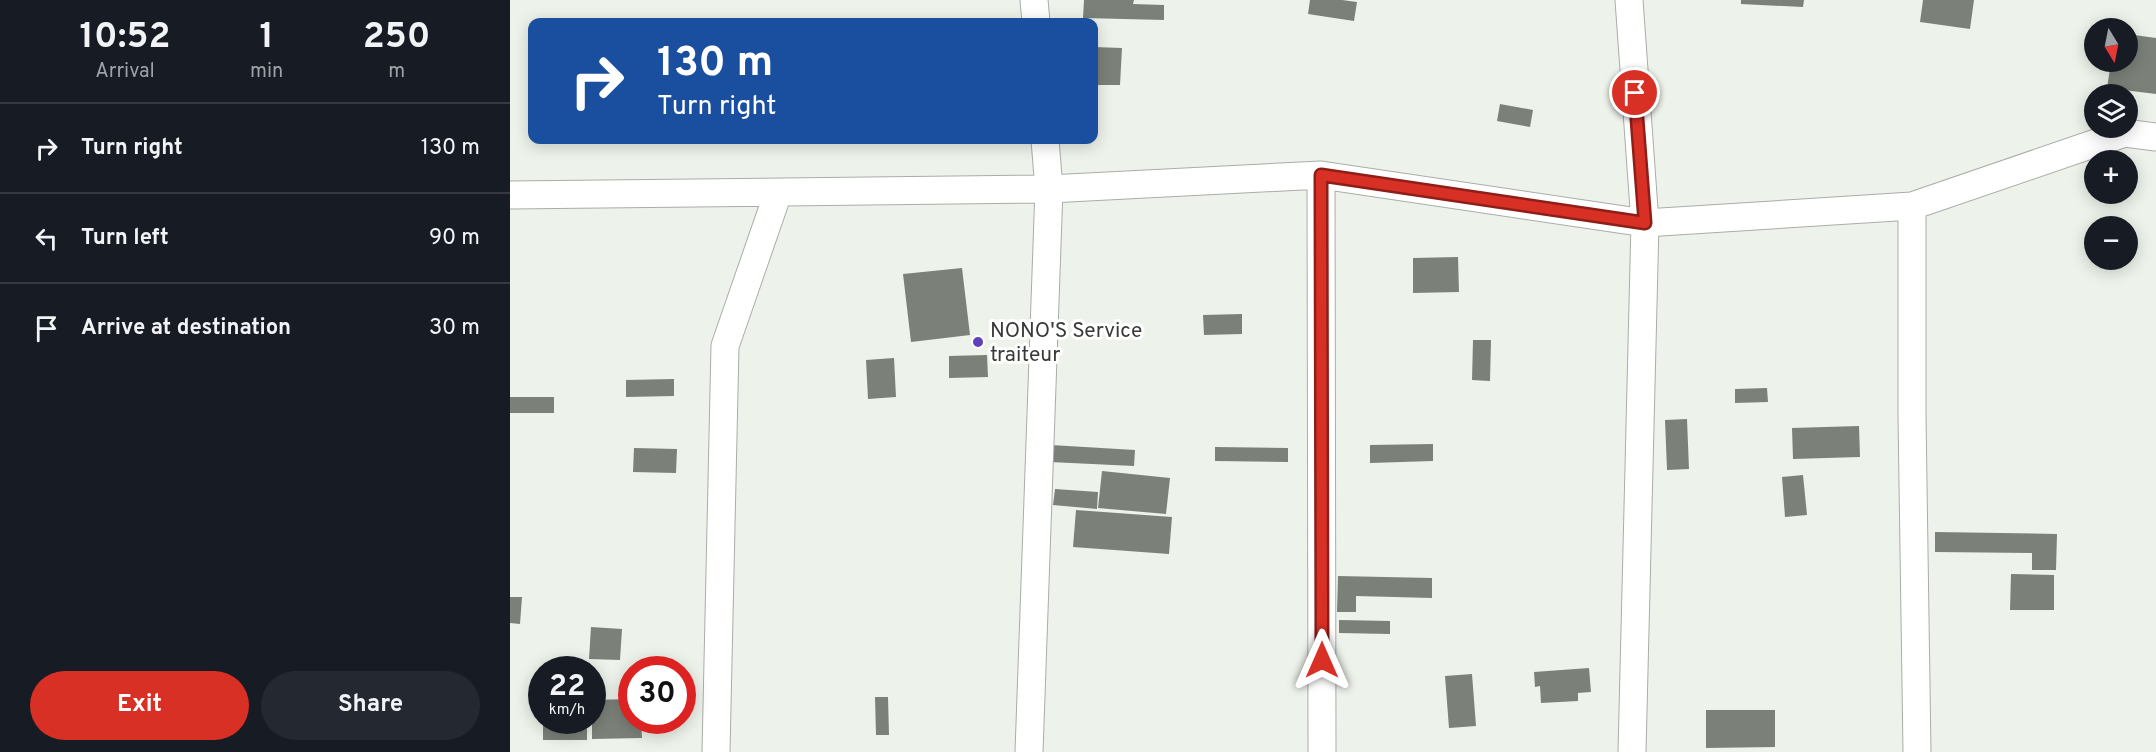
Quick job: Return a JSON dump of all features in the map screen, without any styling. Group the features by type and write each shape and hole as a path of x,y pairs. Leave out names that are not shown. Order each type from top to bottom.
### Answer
{"street":[{"path":"1034,0 1036,18"},
{"path":"1629,0 1645,223 1632,752"},
{"path":"510,195 1049,189 1321,175 1645,223 1912,206 2125,133 2156,137"},
{"path":"1029,752 1049,189 1045,144"},
{"path":"1321,175 1322,752"},
{"path":"716,752 725,346 778,193"},
{"path":"1912,206 1912,416 1917,752"}],"building":[{"path":"1084,0 1134,0 1133,4 1164,5 1164,20 1083,18"},
{"path":"1310,0 1357,2 1354,21 1308,14"},
{"path":"1741,0 1804,0 1803,7 1741,4"},
{"path":"1923,0 1974,0 1970,29 1920,22"},
{"path":"2138,36 2156,38 2156,94 2138,92 2138,84 2108,84 2109,72 2138,72"},
{"path":"1098,47 1122,48 1120,85 1098,85"},
{"path":"1500,104 1533,110 1530,127 1497,121"},
{"path":"1458,257 1459,292 1413,293 1413,258"},
{"path":"962,268 970,335 911,342 903,274"},
{"path":"1242,314 1242,334 1204,335 1203,315"},
{"path":"1473,340 1491,340 1490,381 1472,380"},
{"path":"987,355 988,377 949,378 949,356"},
{"path":"894,358 896,397 868,399 866,360"},
{"path":"674,379 674,396 626,397 626,380"},
{"path":"1767,388 1768,402 1735,403 1735,389"},
{"path":"510,397 554,397 554,413 510,413"},
{"path":"1687,419 1689,469 1667,470 1665,420"},
{"path":"1859,426 1860,457 1793,459 1792,428"},
{"path":"1433,444 1433,461 1370,463 1370,445"},
{"path":"1051,445 1135,450 1134,466 1050,462"},
{"path":"1215,447 1288,448 1288,462 1215,461"},
{"path":"634,448 677,449 676,473 633,472"},
{"path":"1102,471 1170,478 1166,514 1098,508"},
{"path":"1803,475 1807,515 1785,517 1782,477"},
{"path":"1055,489 1098,492 1097,509 1053,505"},
{"path":"1076,510 1172,517 1169,554 1073,547"},
{"path":"1935,532 2057,534 2056,570 2032,570 2032,553 1935,552"},
{"path":"2011,574 2054,575 2054,610 2010,610"},
{"path":"1338,576 1432,578 1432,598 1356,596 1356,612 1337,612"},
{"path":"510,597 522,597 520,624 510,623"},
{"path":"1339,620 1390,621 1390,634 1339,633"},
{"path":"591,627 622,629 618,660 606,660 606,656 589,656"},
{"path":"1589,668 1591,692 1578,693 1578,701 1541,703 1540,686 1535,687 1534,672"},
{"path":"1472,674 1476,726 1449,728 1445,676"},
{"path":"875,697 888,697 889,735 876,735"},
{"path":"618,699 618,734 642,734 642,738 592,739 592,734 606,734 606,700"},
{"path":"1706,710 1775,710 1775,747 1706,748"},
{"path":"543,734 587,734 587,740 543,740"}],"place":[{"name":"NONO'S Service traiteur","path":"978,342"}],"route":[{"path":"1322,660 1321,175 1645,223 1635,93"}]}
